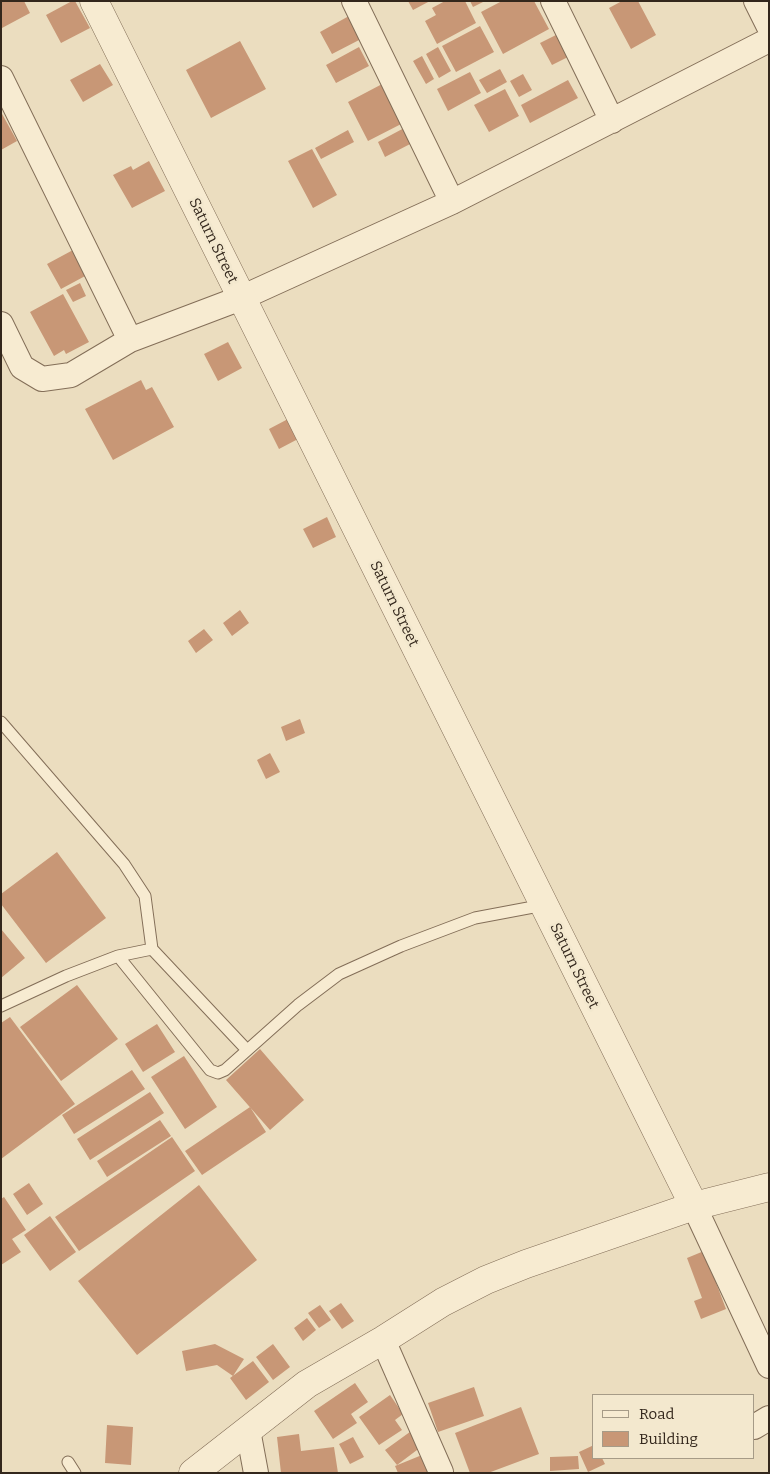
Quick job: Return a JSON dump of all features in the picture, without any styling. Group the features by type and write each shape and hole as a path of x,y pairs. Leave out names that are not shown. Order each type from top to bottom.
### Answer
{"street":[{"name":"Saturn Street","path":"94,1 694,1206"},
{"path":"354,1 452,202"},
{"path":"553,1 612,121"},
{"path":"756,1 769,26"},
{"path":"1,324 22,367 42,380 71,375 130,340 241,298 452,202 769,40"},
{"path":"1,78 130,340"},
{"path":"193,1473 306,1384 383,1340 443,1302 486,1280 526,1264 694,1206 769,1187"},
{"path":"694,1206 769,1366"},
{"path":"383,1340 441,1472"},
{"path":"755,1425 769,1418"},
{"path":"248,1430 256,1473"}],"lane":[{"path":"1,722 124,864 145,896 152,950 247,1050"},
{"path":"118,956 210,1070 218,1073 225,1070 298,1005 339,974 400,946 475,918 544,905"},
{"path":"1,1006 66,976 118,956 152,950"},
{"path":"68,1462 75,1473"}],"building":[{"path":"1,1 24,1 30,13 2,28"},
{"path":"75,1 90,28 61,43 46,15"},
{"path":"408,1 430,1 413,10"},
{"path":"445,1 465,1 476,23 437,44 425,21 436,15 432,8"},
{"path":"470,1 485,1 473,7"},
{"path":"502,1 534,1 549,29 503,54 481,12"},
{"path":"622,1 638,1 656,35 631,49 609,8"},
{"path":"349,16 361,39 332,54 320,32"},
{"path":"480,26 494,52 456,72 442,46"},
{"path":"556,35 568,57 552,65 540,43"},
{"path":"240,41 266,89 211,118 186,70"},
{"path":"359,47 369,66 336,83 326,65"},
{"path":"438,47 451,71 439,78 426,54"},
{"path":"422,56 434,79 426,84 413,61"},
{"path":"100,64 113,85 83,102 70,80"},
{"path":"500,69 507,82 487,93 479,80"},
{"path":"470,72 481,93 448,111 437,89"},
{"path":"523,74 532,90 519,97 510,81"},
{"path":"568,80 578,98 530,123 521,105"},
{"path":"386,82 407,121 368,141 348,102"},
{"path":"505,89 519,116 489,132 474,105"},
{"path":"1,112 17,141 1,150"},
{"path":"406,127 414,142 385,157 378,142"},
{"path":"348,130 354,142 321,159 315,148"},
{"path":"312,149 337,195 313,208 288,161"},
{"path":"149,161 165,191 132,208 113,175 131,166 133,170"},
{"path":"73,250 87,275 61,289 47,264"},
{"path":"80,283 86,296 73,302 66,290"},
{"path":"63,294 89,342 66,354 64,350 54,356 30,312"},
{"path":"228,342 242,368 218,381 204,354"},
{"path":"141,380 146,390 152,387 174,427 113,460 85,409"},
{"path":"288,419 298,439 279,449 269,429"},
{"path":"327,517 336,537 313,548 303,529"},
{"path":"240,610 249,623 232,636 223,623"},
{"path":"204,629 213,640 196,653 188,641"},
{"path":"300,719 305,733 286,741 281,727"},
{"path":"270,753 280,772 266,779 257,760"},
{"path":"57,852 106,918 46,963 1,904 1,894"},
{"path":"1,929 25,958 1,978"},
{"path":"77,985 118,1039 61,1081 20,1027"},
{"path":"10,1017 75,1104 1,1159 1,1023"},
{"path":"157,1024 175,1052 143,1072 125,1044"},
{"path":"260,1049 304,1100 270,1130 226,1080"},
{"path":"184,1056 217,1107 185,1129 151,1077"},
{"path":"132,1070 145,1089 74,1134 62,1115"},
{"path":"150,1092 164,1113 90,1160 77,1139"},
{"path":"250,1107 266,1132 202,1175 185,1151"},
{"path":"160,1120 171,1136 107,1177 97,1161"},
{"path":"172,1137 195,1171 79,1251 55,1217"},
{"path":"29,1183 43,1204 27,1215 13,1194"},
{"path":"199,1185 257,1260 137,1355 78,1281"},
{"path":"4,1197 26,1230 12,1239 21,1252 1,1265 1,1199"},
{"path":"50,1216 76,1252 50,1271 24,1235"},
{"path":"704,1251 726,1309 701,1319 694,1301 702,1298 687,1258"},
{"path":"341,1303 354,1321 342,1329 329,1311"},
{"path":"320,1305 331,1320 319,1328 308,1313"},
{"path":"307,1318 316,1330 303,1341 294,1328"},
{"path":"215,1344 244,1359 233,1376 217,1365 186,1371 182,1351"},
{"path":"273,1344 290,1367 273,1380 256,1357"},
{"path":"253,1361 269,1382 246,1400 230,1378"},
{"path":"355,1383 368,1402 351,1414 357,1423 333,1439 314,1411"},
{"path":"474,1387 484,1416 438,1432 428,1403"},
{"path":"390,1395 403,1414 395,1420 402,1430 379,1445 359,1417"},
{"path":"521,1407 539,1454 488,1473 470,1473 455,1433"},
{"path":"107,1425 133,1427 131,1465 105,1463"},
{"path":"414,1429 425,1444 397,1465 385,1450"},
{"path":"299,1434 301,1451 334,1447 338,1473 281,1473 277,1437"},
{"path":"353,1437 364,1457 350,1464 339,1444"},
{"path":"592,1446 592,1459 602,1459 605,1464 588,1472 579,1452"},
{"path":"422,1455 429,1473 398,1473 395,1466"},
{"path":"578,1456 579,1469 550,1471 550,1457"}]}
